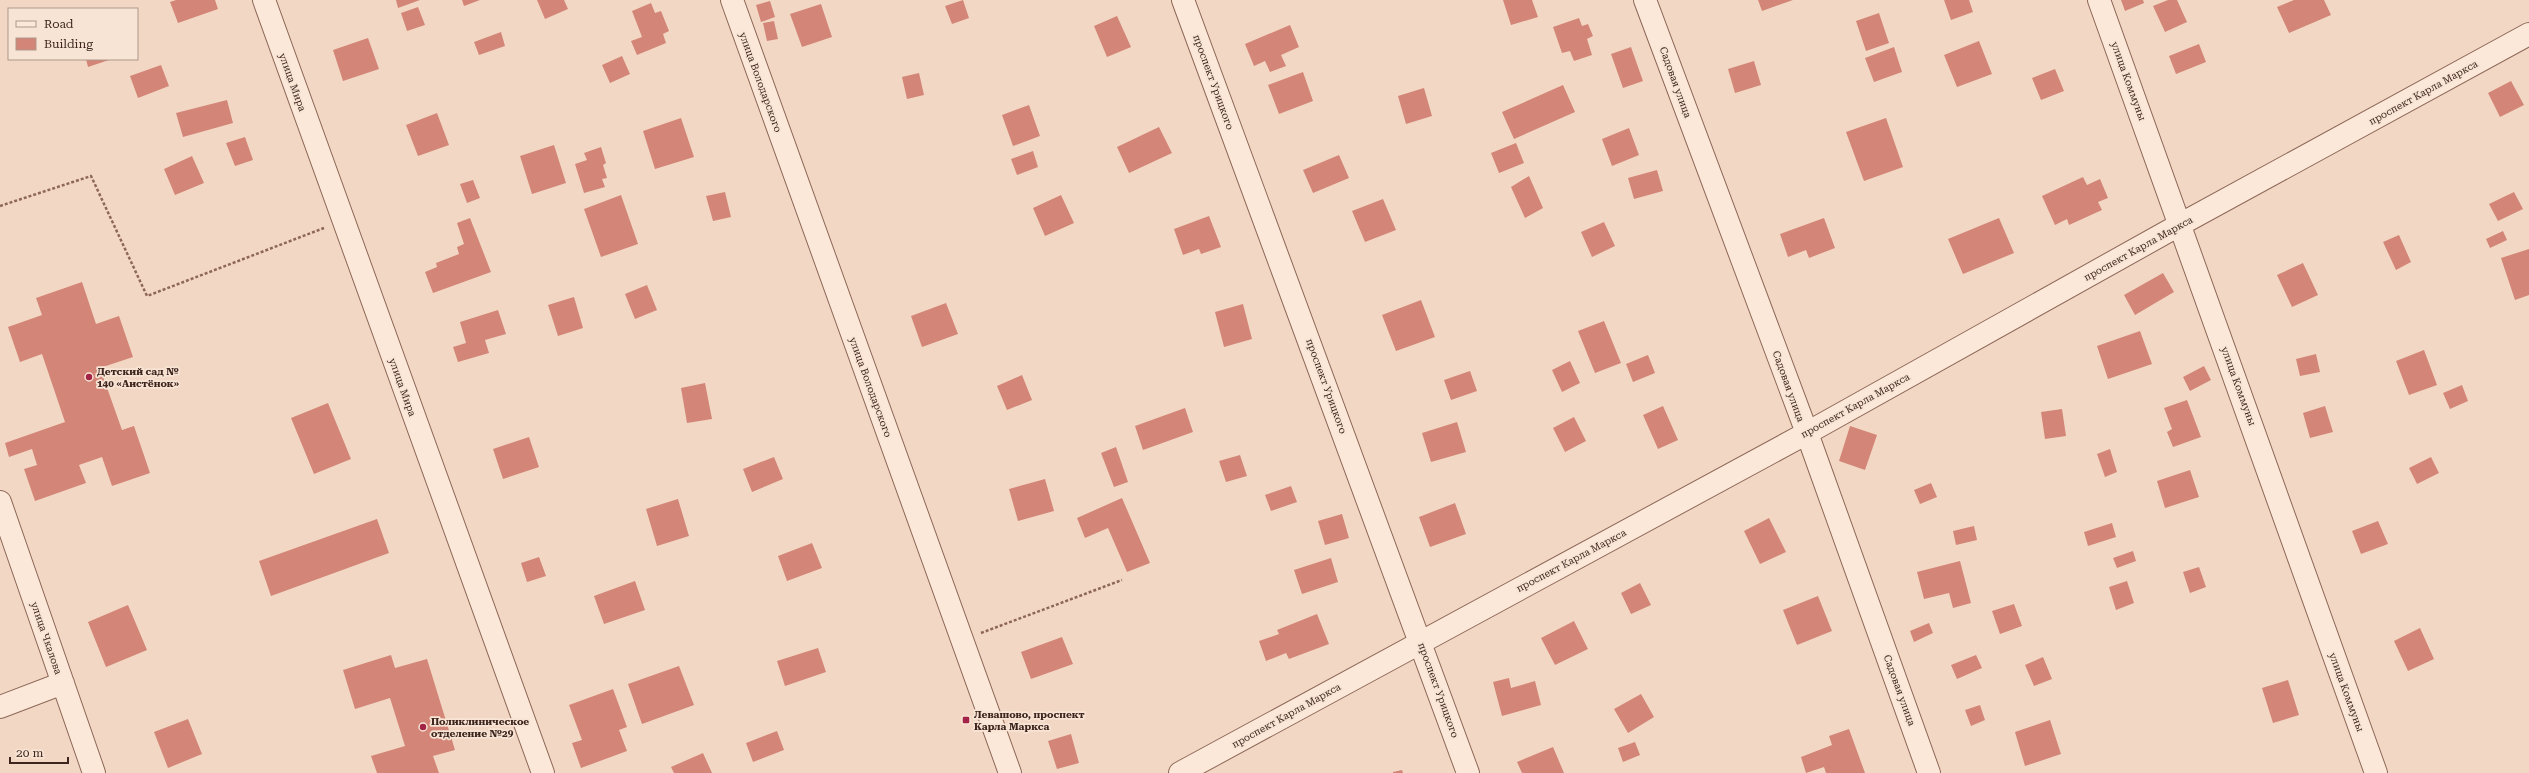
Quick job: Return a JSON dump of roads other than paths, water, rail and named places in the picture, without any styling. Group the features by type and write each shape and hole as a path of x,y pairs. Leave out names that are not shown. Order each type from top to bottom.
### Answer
{"street":[{"name":"улица Мира","path":"264,0 543,773"},
{"name":"улица Володарского","path":"732,0 1010,773"},
{"name":"проспект Урицкого","path":"1184,0 1421,640 1468,773"},
{"name":"Садовая улица","path":"1645,0 1807,433 1929,773"},
{"name":"улица Коммуны","path":"2099,0 2181,224 2376,773"},
{"name":"проспект Карла Маркса","path":"1180,773 1421,640 1807,433 2181,224 2529,34"},
{"name":"улица Чкалова","path":"0,502 94,773"},
{"path":"0,707 63,683"}],"place":[{"name":"Детский сад № 140 «Аистёнок»","path":"89,377"},
{"name":"Левашово, проспект Карла Маркса","path":"966,720"},
{"name":"Поликлиническое отделение №29","path":"423,727"}]}
